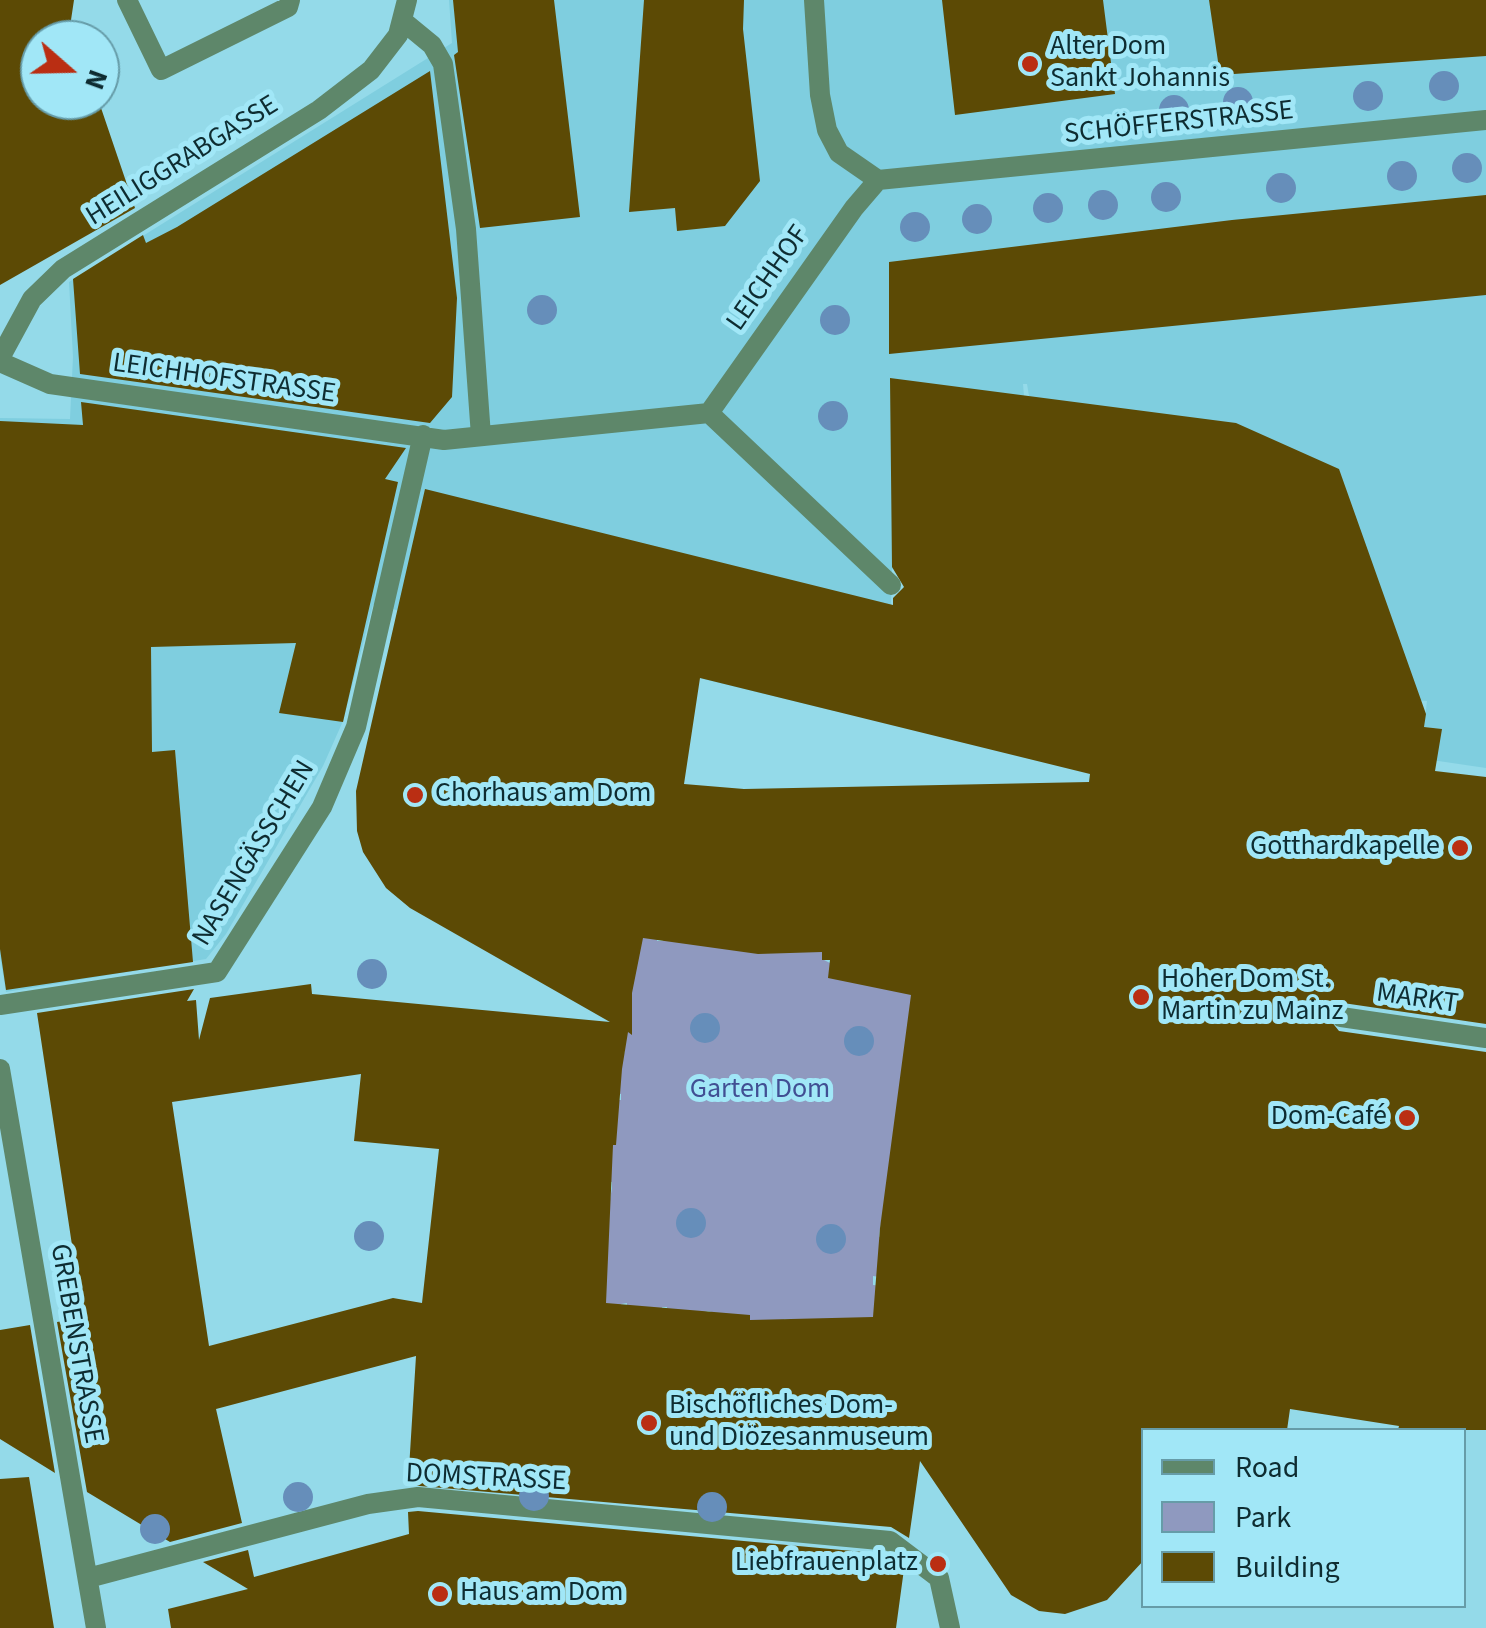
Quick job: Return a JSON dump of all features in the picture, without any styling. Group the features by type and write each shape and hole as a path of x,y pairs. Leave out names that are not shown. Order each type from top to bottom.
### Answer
{"street":[{"path":"127,0 160,70 288,7 290,0"},
{"name":"HEILIGGRABGASSE","path":"0,360 32,299 63,269 319,110 371,70 404,22 407,0"},
{"path":"814,0 820,95 827,130 839,153 878,180"},
{"path":"404,22 432,45 443,64 466,229 482,436 709,413 891,586"},
{"name":"SCHÖFFERSTRASSE","path":"878,180 1486,120"},
{"name":"LEICHHOF","path":"709,413 878,180"},
{"name":"LEICHHOFSTRASSE","path":"0,360 50,384 444,440 482,436"},
{"name":"NASENGÄSSCHEN","path":"0,1005 217,972 322,807 356,727 423,435"},
{"name":"MARKT","path":"1341,1017 1486,1038"},
{"name":"GREBENSTRASSE","path":"0,1070 96,1628"},
{"name":"DOMSTRASSE","path":"88,1578 368,1504 418,1497 890,1541 939,1578 950,1628"}],"shaded area":[{"path":"449,0 1486,0 1486,768 1418,758 1442,729 1424,727 1427,701 1410,700 1029,396 1027,384 1023,384 1039,578 892,569 891,605 862,598 834,711 597,653 373,605 343,721 323,766 226,934 206,959 6,992 0,956 0,418 70,419 73,357 69,282 452,43"}],"green space":[{"name":"Garten Dom","path":"657,929 657,941 663,941 664,929 823,943 822,959 830,963 924,972 879,1237 892,1238 886,1278 873,1276 873,1285 885,1286 876,1343 789,1319 784,1319 783,1331 708,1311 667,1320 667,1307 662,1307 661,1319 627,1316 627,1303 621,1304 620,1315 590,1312 612,1188 612,1182 601,1181 604,1144 616,1144 608,1100 621,1100 621,1094 609,1093 625,1051 624,930"}],"building":[{"path":"0,0 74,0 71,20 20,20 20,120 105,120 135,208 0,285"},
{"path":"453,0 554,0 580,217 480,228 454,55 458,52"},
{"path":"644,0 744,0 743,29 760,181 725,226 677,231 675,208 629,212"},
{"name":"Alter Dom Sankt Johannis","path":"942,0 1103,0 1115,94 955,115"},
{"path":"1209,0 1486,0 1486,56 1220,75"},
{"path":"430,71 457,298 452,397 430,423 80,374 73,279 143,235 146,243 177,227"},
{"path":"1486,195 1486,295 889,354 889,262 1232,220"},
{"path":"890,378 1236,423 1339,469 1426,714 1424,727 1442,729 1435,771 1486,777 1486,1024 1343,1003 1331,1008 1327,1016 1339,1031 1486,1052 1486,1430 1398,1428 1290,1409 1287,1428 1141,1428 1141,1563 1107,1600 1065,1614 1039,1611 1011,1595 920,1461 909,1538 891,1527 408,1485 416,1356 216,1409 242,1523 170,1542 87,1492 57,1322 83,1318 37,1013 194,989 187,1001 196,1000 199,1040 210,998 311,984 312,994 610,1022 410,908 386,888 363,852 357,831 356,791 425,489 893,605 893,598 904,587 892,567","holes":["700,678 1090,774 1089,782 744,789 684,784","643,938 758,954 822,952 822,960 830,960 828,978 911,995 880,1228 873,1317 750,1320 750,1315 606,1303 613,1145 628,1032 632,1035 632,993","361,1074 354,1141 439,1149 422,1303 393,1298 209,1346 172,1102"]},
{"path":"81,402 406,448 385,479 398,482 343,722 279,713 296,643 151,647 152,752 175,750 193,962 6,990 0,949 0,421 83,425"},
{"path":"30,1325 55,1473 0,1439 0,1330"},
{"path":"29,1477 54,1628 0,1628 0,1479"},
{"path":"408,1512 885,1554 904,1569 896,1628 171,1628 168,1609 248,1589 203,1562 248,1550 254,1577 409,1534"}],"place":[{"name":"Alter Dom Sankt Johannis","path":"1030,64"},
{"name":"Chorhaus am Dom","path":"415,795"},
{"name":"Gotthardkapelle","path":"1460,848"},
{"name":"Hoher Dom St. Martin zu Mainz","path":"1141,997"},
{"name":"Dom-Café","path":"1407,1118"},
{"name":"Bischöfliches Dom- und Diözesanmuseum","path":"649,1423"},
{"name":"Liebfrauenplatz","path":"938,1564"},
{"name":"Haus am Dom","path":"440,1594"}]}
